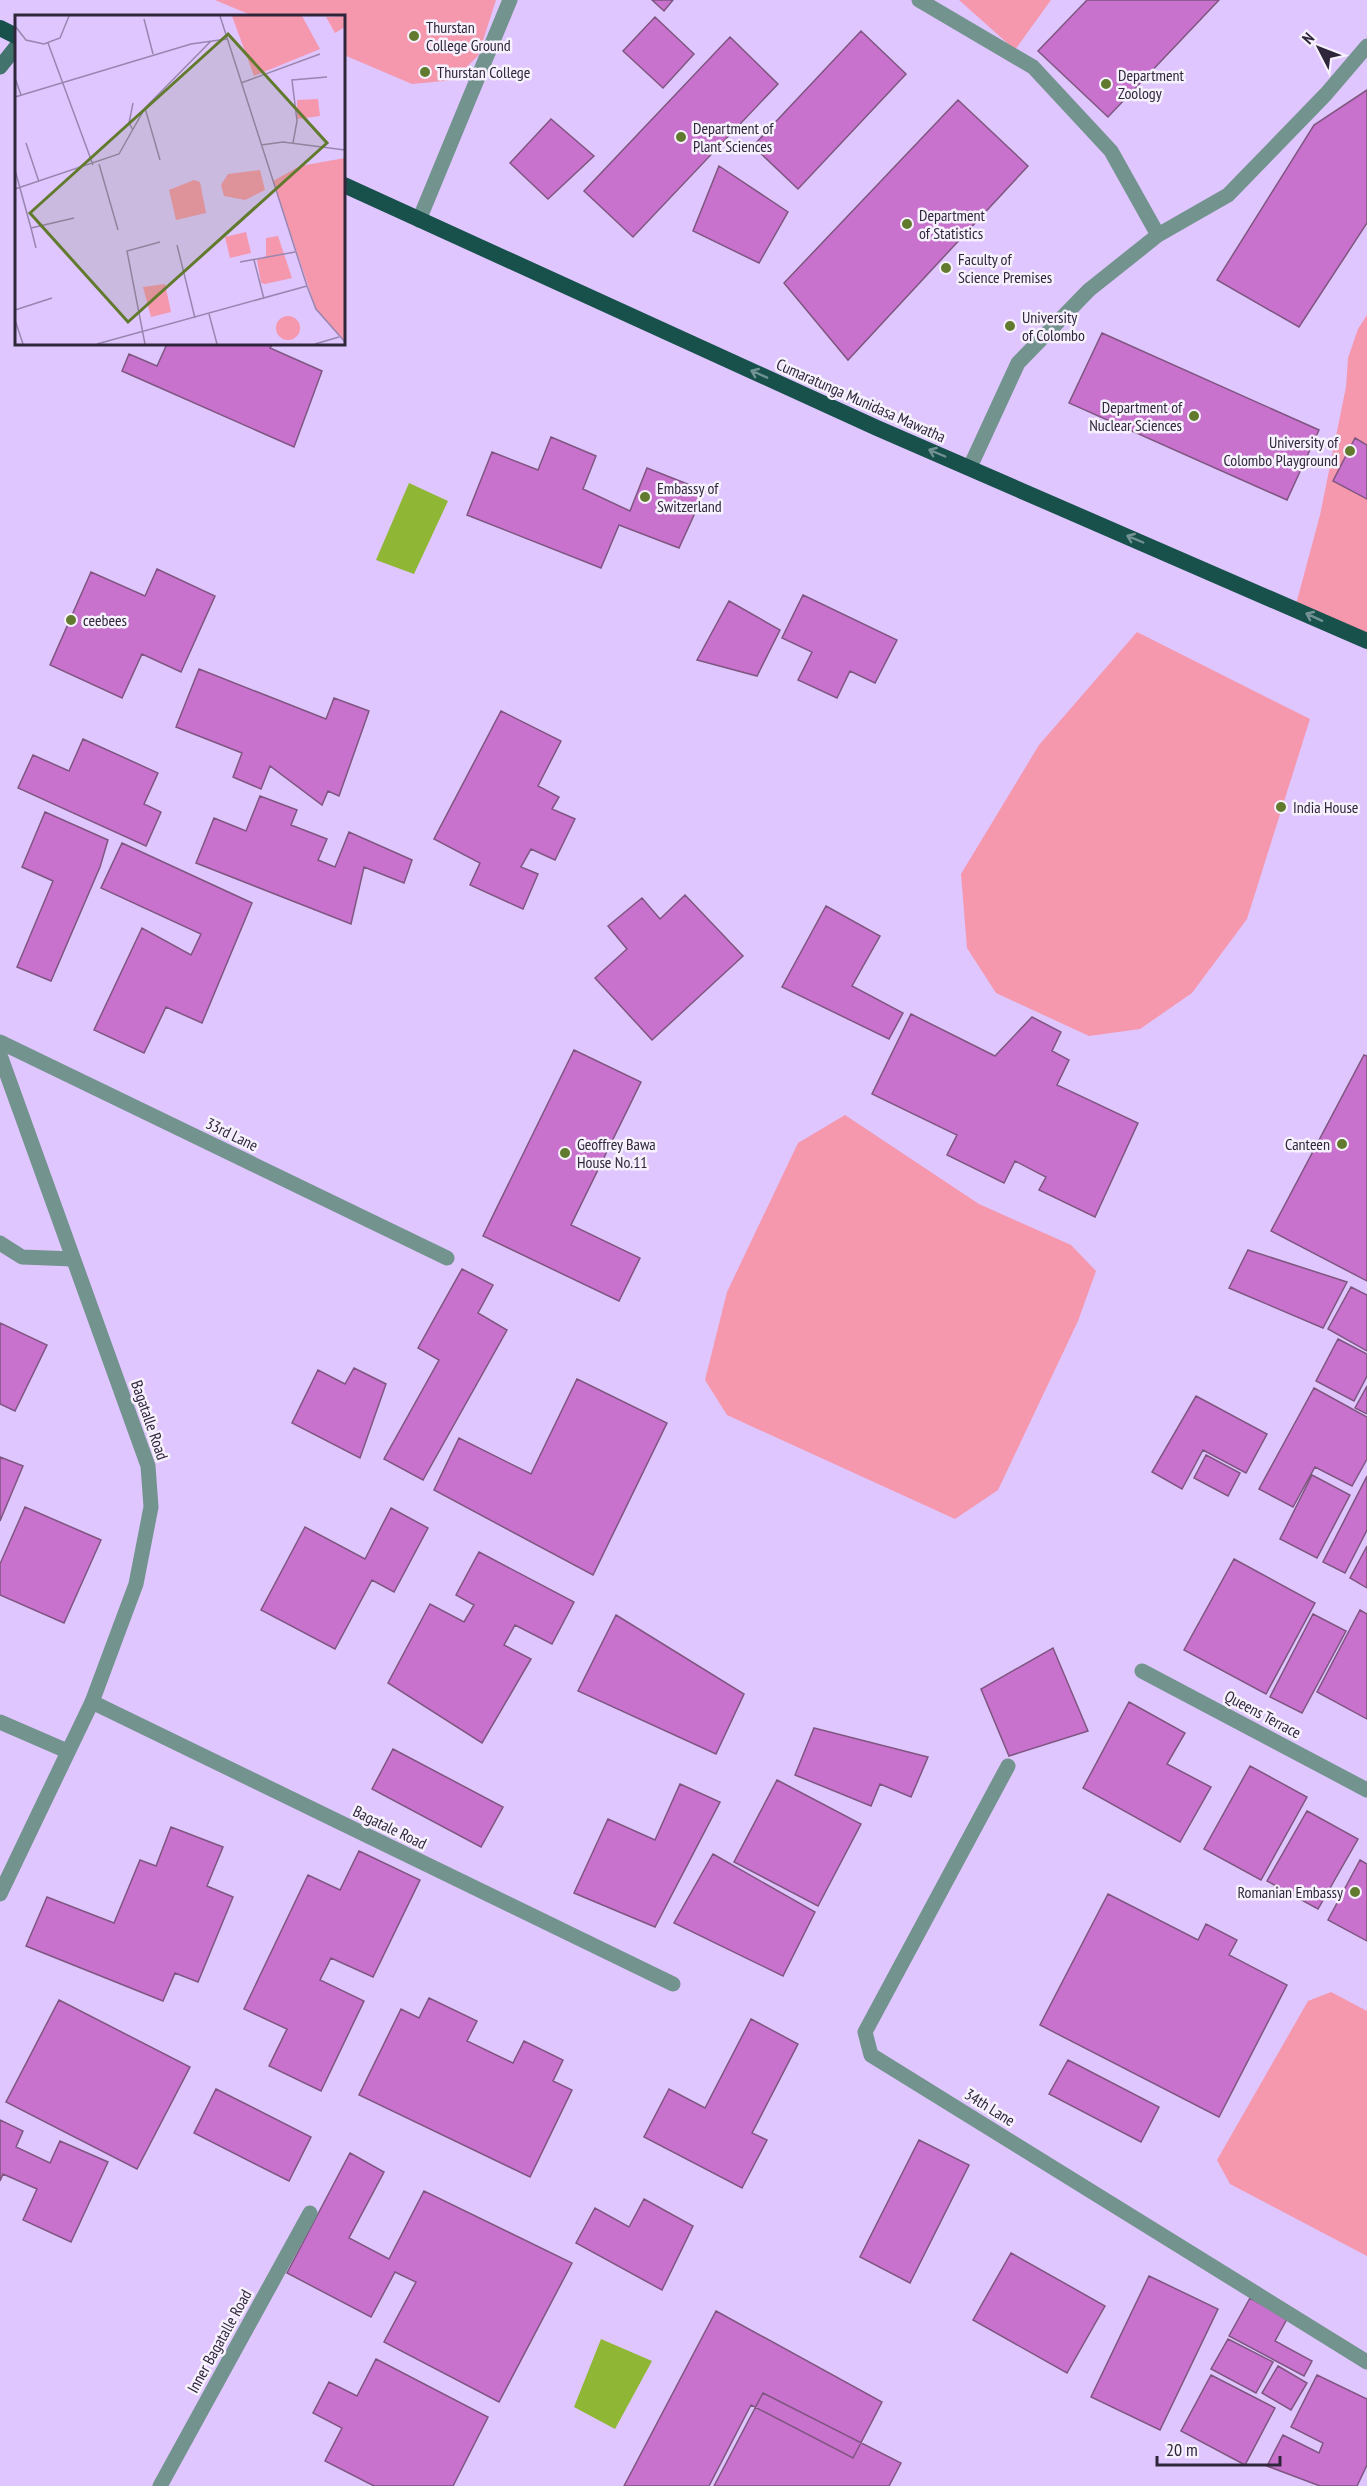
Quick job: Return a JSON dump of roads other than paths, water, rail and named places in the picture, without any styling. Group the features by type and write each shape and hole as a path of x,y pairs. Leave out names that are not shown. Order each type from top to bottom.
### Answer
{"highway":[{"path":"0,28 15,36"},
{"name":"Cumaratunga Munidasa Mawatha","path":"345,185 856,418 1367,641"}],"main road":[{"path":"0,67 15,48"}],"street":[{"path":"419,220 510,0"},
{"path":"919,0 1033,67 1111,151 1158,235"},
{"path":"970,467 1018,363 1089,290 1158,235 1228,195 1326,94 1367,46"},
{"name":"33rd Lane","path":"0,1042 447,1258"},
{"name":"Bagatalle Road","path":"0,1055 148,1466 151,1508 136,1584 92,1702 0,1894"},
{"path":"0,1244 22,1257 73,1258"},
{"name":"Queens Terrace","path":"1142,1671 1367,1790"},
{"name":"Bagatale Road","path":"92,1702 673,1984"},
{"path":"0,1722 68,1751"},
{"name":"34th Lane","path":"1008,1766 865,2032 871,2055 1367,2362"},
{"name":"Inner Bagatalle Road","path":"160,2486 310,2213"}],"place":[{"name":"Thurstan College Ground","path":"414,36"},
{"name":"Thurstan College","path":"425,72"},
{"name":"Department Zoology","path":"1106,84"},
{"name":"Department of Plant Sciences","path":"681,137"},
{"name":"Department of Statistics","path":"907,224"},
{"name":"Faculty of Science Premises","path":"946,268"},
{"name":"University of Colombo","path":"1010,326"},
{"name":"Department of Nuclear Sciences","path":"1194,416"},
{"name":"University of Colombo Playground","path":"1350,451"},
{"name":"Embassy of Switzerland","path":"645,497"},
{"name":"ceebees","path":"71,620"},
{"name":"India House","path":"1281,807"},
{"name":"Canteen","path":"1342,1144"},
{"name":"Geoffrey Bawa House No.11","path":"565,1153"},
{"name":"Romanian Embassy","path":"1355,1892"}]}
